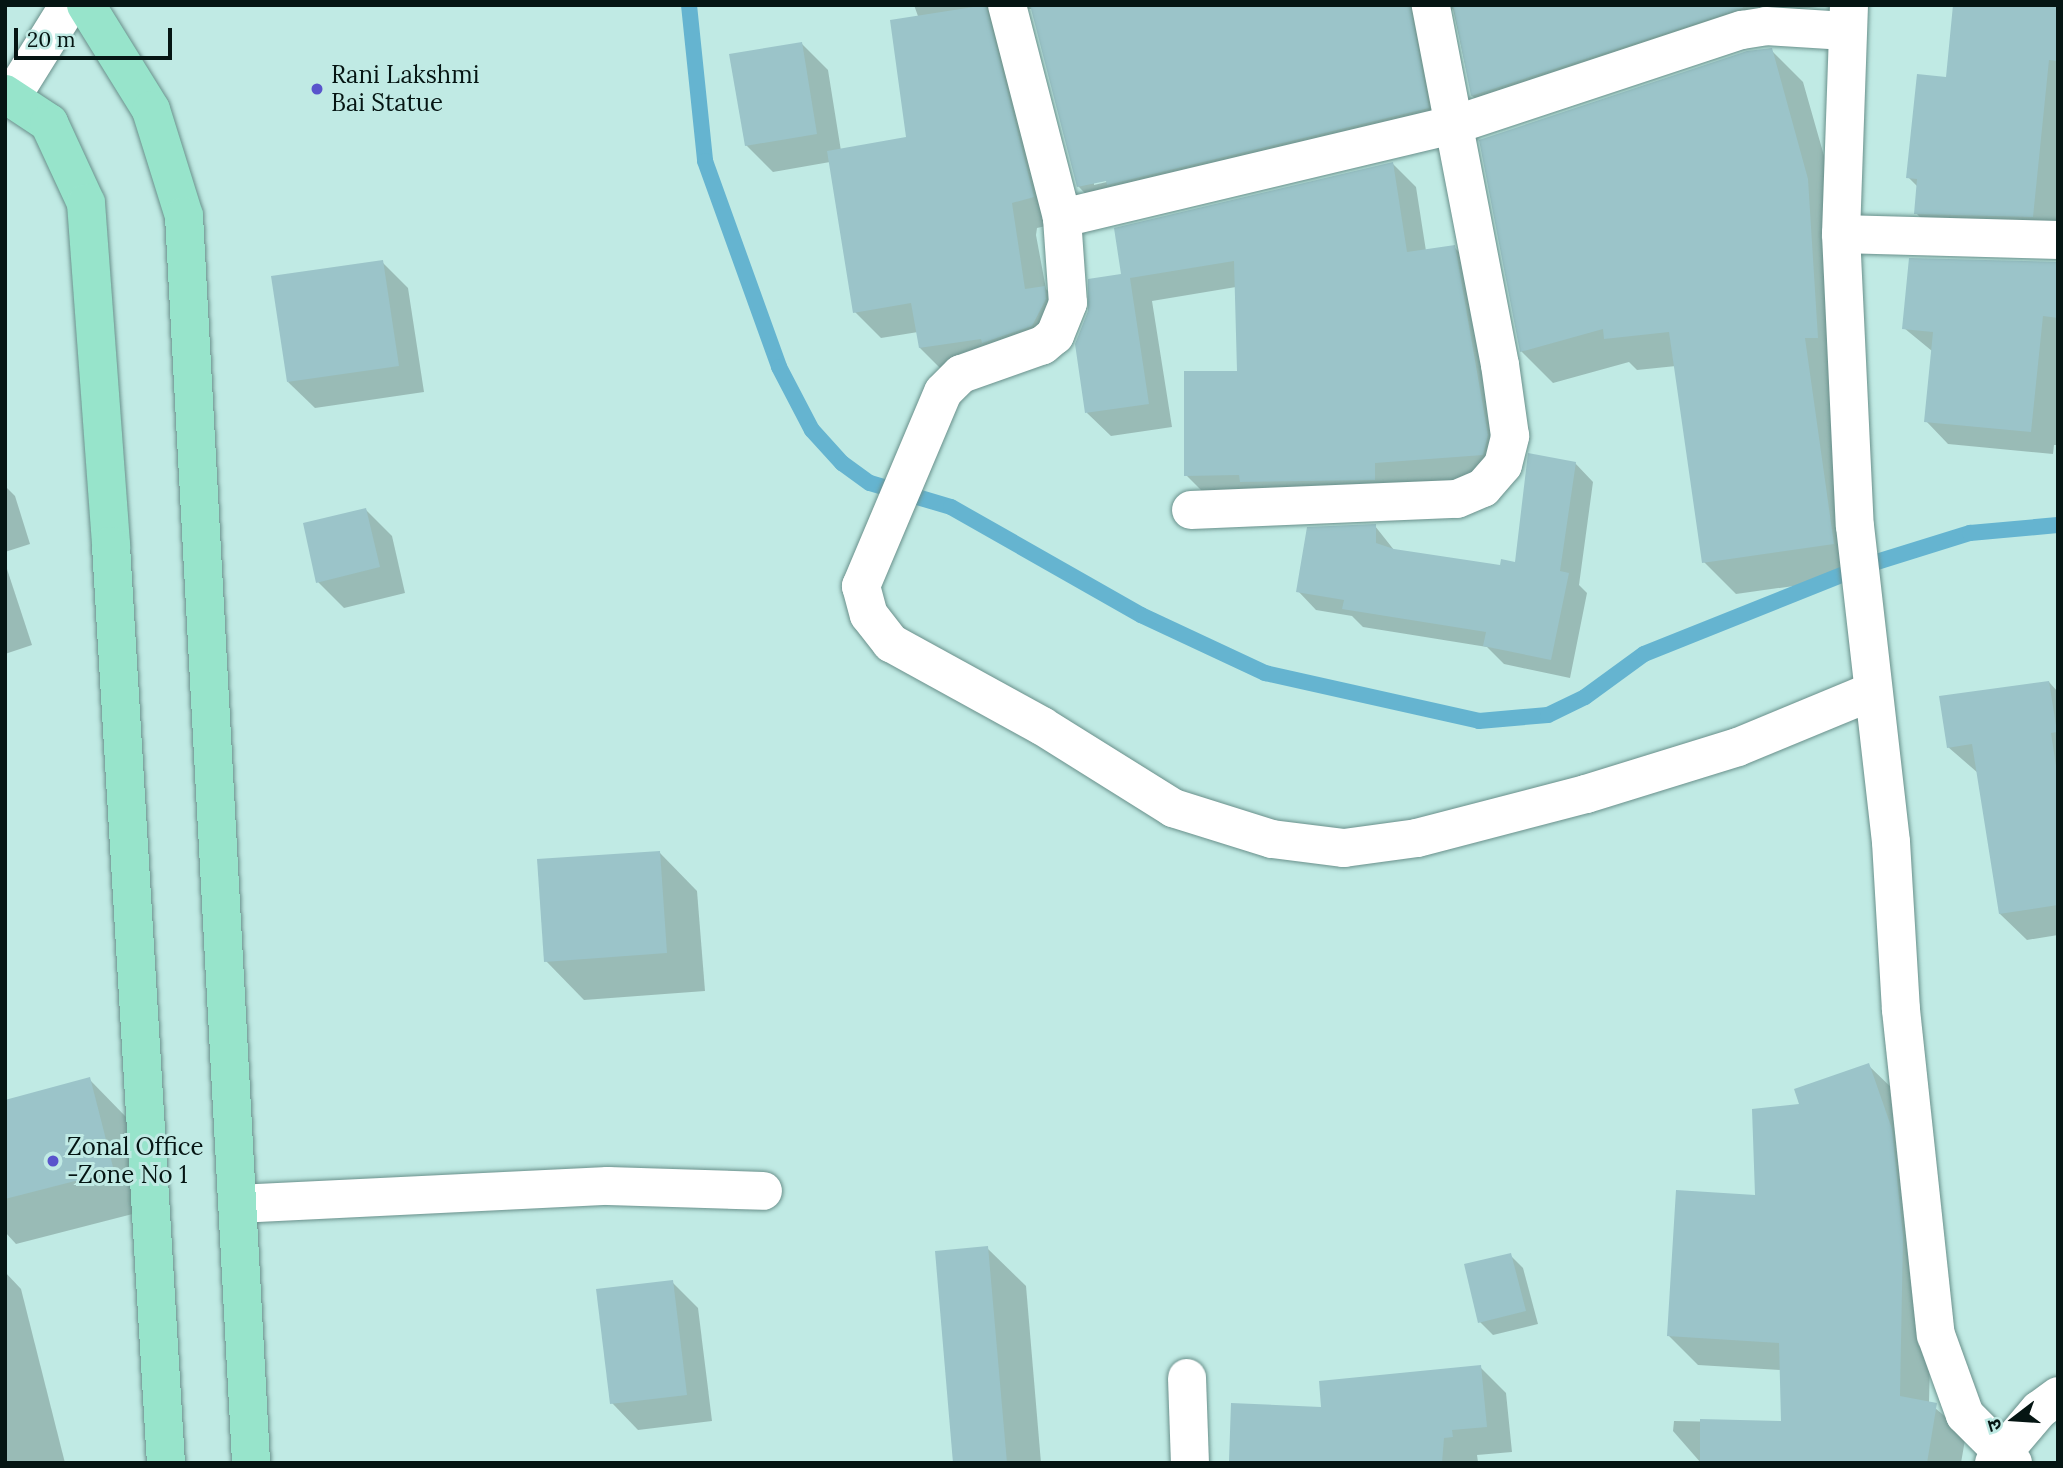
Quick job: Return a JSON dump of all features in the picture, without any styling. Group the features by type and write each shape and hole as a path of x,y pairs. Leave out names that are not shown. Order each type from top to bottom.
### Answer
{"main road":[{"path":"86,5 151,110 184,216 251,1463"},
{"path":"8,96 49,123 86,204 111,546 166,1463"}],"street":[{"path":"8,96 69,5"},
{"path":"1007,5 1062,218 1068,303 1055,335 1023,355 961,373 943,392 912,459 861,586 869,615 891,643 1042,726 1173,808 1272,839 1344,848 1417,838 1586,794 1738,747 1871,673"},
{"path":"1191,510 1457,499 1483,488 1503,465 1510,436 1457,124 1431,5"},
{"path":"1062,218 1457,124 1742,30 1848,18 1841,234 1855,526 1936,1335 1965,1415 2003,1459 2039,1410 2058,1396"},
{"path":"1841,234 2058,240"},
{"path":"237,1204 608,1186 763,1192"},
{"path":"1187,1378 1190,1463"}],"building":[{"path":"986,5 1034,197 1012,203 1025,289 1045,286 1046,299 1032,326 982,343 981,339 919,348 911,303 853,313 827,151 906,137 890,20"},
{"path":"1030,5 1410,5 1429,108 1107,185 1106,181 1077,187"},
{"path":"1453,5 1742,5 1743,8 1471,96"},
{"path":"1953,5 2058,5 2058,61 2049,60 2033,217 1914,214 1917,179 1906,178 1917,74 1946,77"},
{"path":"802,42 817,134 745,146 729,54"},
{"path":"1772,48 1808,179 1818,338 1805,338 1834,544 1702,563 1669,332 1604,339 1603,329 1520,352 1479,140 1747,51"},
{"path":"1393,162 1407,252 1455,245 1488,435 1483,455 1375,463 1375,480 1240,482 1239,475 1184,476 1184,371 1237,371 1234,261 1130,278 1149,404 1085,413 1075,344 1088,311 1088,279 1121,274 1114,228"},
{"path":"1909,258 2058,262 2058,318 2043,316 2031,432 1924,422 1933,332 1902,329"},
{"path":"383,260 399,366 287,382 271,276"},
{"path":"1528,453 1576,462 1560,571 1569,573 1551,660 1483,646 1486,632 1342,609 1344,600 1296,592 1307,527 1376,524 1376,543 1394,549 1500,565 1501,559 1515,562"},
{"path":"366,508 380,567 316,583 303,523"},
{"path":"2049,681 2057,732 2051,733 2058,779 2058,905 1999,914 1972,744 1947,748 1939,696"},
{"path":"660,851 667,953 544,962 537,859"},
{"path":"1869,1063 1892,1129 1903,1236 1900,1396 1937,1403 1927,1463 1700,1463 1700,1419 1781,1421 1779,1343 1667,1336 1676,1190 1755,1195 1752,1109 1799,1104 1794,1089"},
{"path":"90,1077 114,1171 5,1199 5,1100"},
{"path":"988,1246 1007,1463 953,1463 935,1251"},
{"path":"1511,1253 1526,1311 1478,1323 1464,1264"},
{"path":"673,1280 687,1395 610,1404 596,1289"},
{"path":"1481,1365 1487,1427 1452,1430 1453,1437 1444,1438 1442,1463 1229,1461 1231,1403 1321,1407 1319,1381"}],"waterway":[{"path":"689,5 705,161 779,367 812,430 842,463 870,483 951,507 1141,615 1265,673 1479,721 1548,715 1585,697 1644,654 1867,565 1970,533 2058,525"}],"place":[{"name":"Rani Lakshmi Bai Statue","path":"317,89"},
{"name":"Zonal Office -Zone No 1","path":"53,1161"}]}
